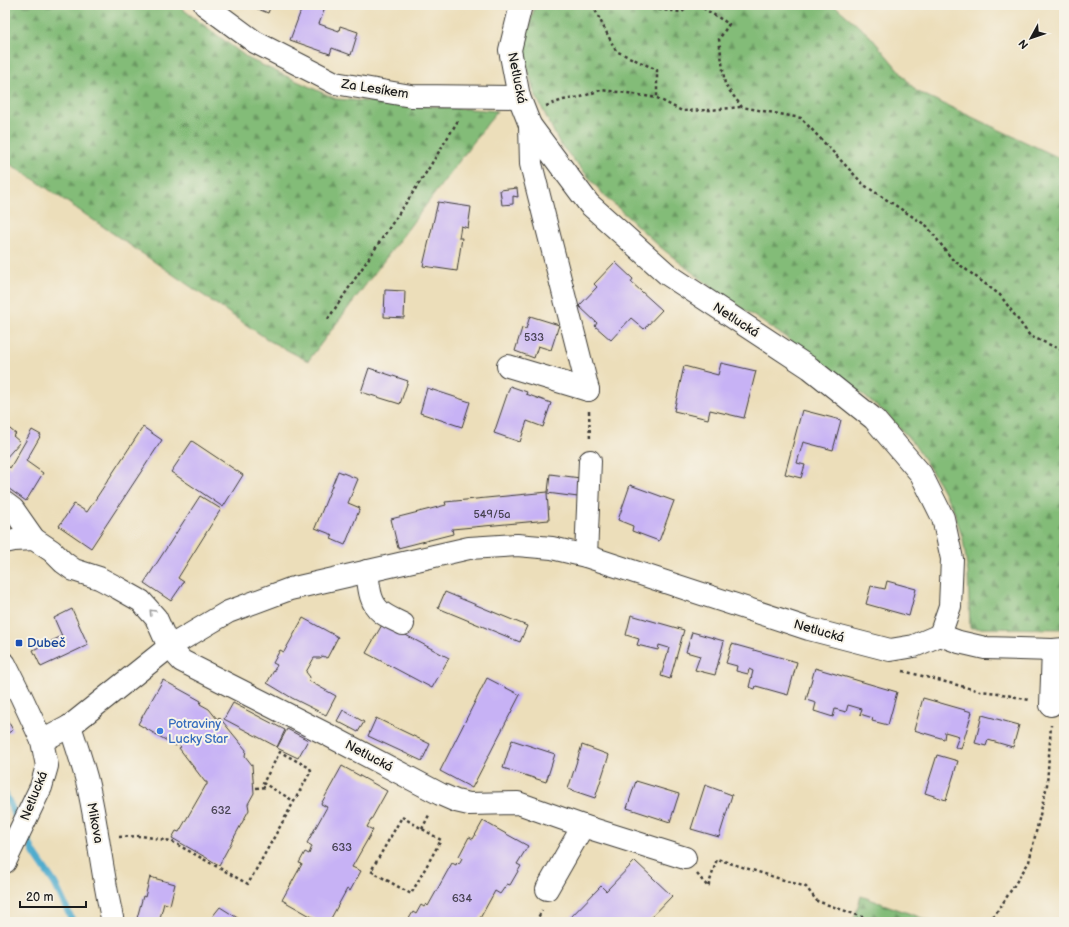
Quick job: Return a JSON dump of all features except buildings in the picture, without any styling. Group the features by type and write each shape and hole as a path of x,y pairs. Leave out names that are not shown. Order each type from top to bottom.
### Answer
{"street":[{"name":"Za Lesíkem","path":"205,5 255,42 335,83 411,96 519,97"},
{"name":"Netlucká","path":"5,862 41,787 47,766 42,741 70,726 169,647 228,612 290,589 469,548 517,545 552,548 586,556 809,629 890,650 914,646 940,635 950,606 952,559 943,518 921,474 874,419 816,373 667,274 589,204 530,125 519,97 510,50 521,5"},
{"path":"530,125 531,164 588,390"},
{"path":"508,366 588,390"},
{"path":"586,556 590,461"},
{"name":"Netlucká","path":"5,503 13,509 34,539 74,570 99,578 141,601 156,618 169,647 182,661 456,801 469,804 518,803 583,826 685,858"},
{"path":"5,542 34,539"},
{"path":"366,572 372,600 375,606 385,615 403,624"},
{"path":"940,635 959,642 985,648 1059,649 1051,706"},
{"path":"5,664 42,741"},
{"name":"Mikova","path":"70,726 87,781 100,848 107,898 113,922"},
{"path":"547,889 583,826"}],"path":[{"path":"593,5 616,51 657,70 657,98"},
{"path":"648,5 653,9 682,12 690,5"},
{"path":"698,5 729,24 719,39 725,85 742,107"},
{"path":"530,125 542,108 563,100 581,97 601,90 657,98 682,111 742,107 801,118 864,185 926,226 952,259 1000,295 1030,336 1064,351"},
{"path":"328,319 424,176 456,124 470,96"},
{"path":"588,390 590,461"},
{"path":"988,922 1001,906 1029,862 1032,852 1047,785 1051,706"},
{"path":"114,837 142,836 171,841 248,884 311,771 310,768 280,752 263,783 294,801"},
{"path":"256,788 269,787"},
{"path":"402,817 441,840 411,894 372,871 402,817"},
{"path":"685,858 708,886 717,859 806,887 817,901 877,922"}],"green space":[{"path":"5,5 177,5 249,59 336,99 497,111 308,361 270,341 5,161"},
{"path":"535,5 834,5 870,36 916,91 1064,160 1064,629 970,628 968,573 963,539 954,511 939,483 914,444 887,414 812,355 712,288 659,246 603,194 560,144 534,92 523,50"},
{"path":"861,896 933,922 853,922"}],"waterway":[{"path":"5,794 19,823"},
{"path":"24,832 34,853 55,884 73,922"}],"place":[{"name":"Dubeč","path":"19,643"},
{"name":"Potraviny Lucky Star","path":"160,731"}]}
